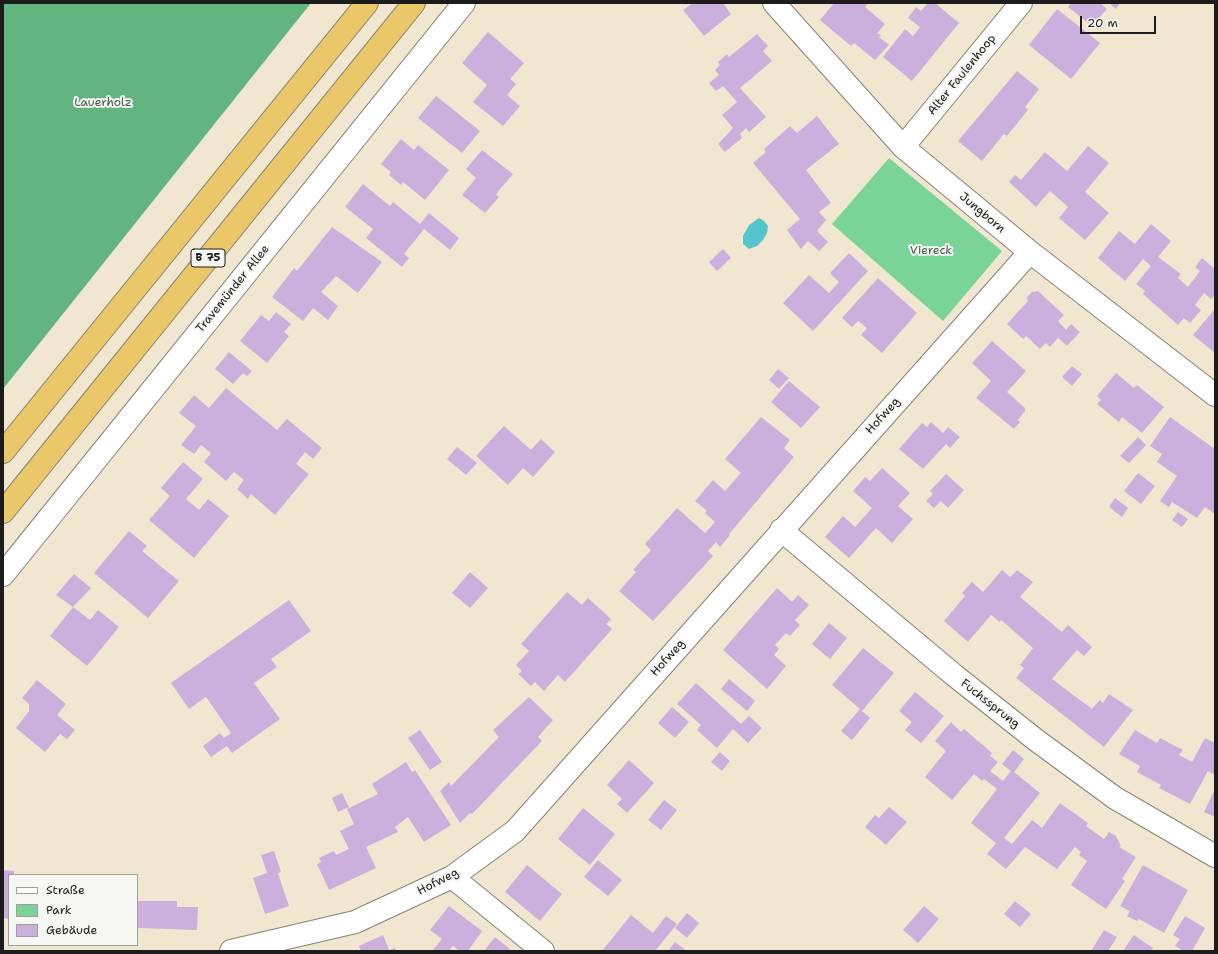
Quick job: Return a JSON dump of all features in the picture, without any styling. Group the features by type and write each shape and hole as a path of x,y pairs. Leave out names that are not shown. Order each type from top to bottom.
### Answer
{"highway":[{"path":"3,452 367,3"},
{"name":"B 75","path":"3,512 414,3"}],"street":[{"name":"Travemünder Allee","path":"3,574 464,3"},
{"name":"Jungborn","path":"774,3 903,147 1030,252 1215,395"},
{"name":"Alter Faulenhoop","path":"903,147 1021,3"},
{"name":"Hofweg","path":"231,951 355,922 452,877 515,830 1030,252"},
{"name":"Fuchssprung","path":"781,530 954,675 1036,740 1115,798 1215,856"},
{"path":"452,877 543,951"}],"green space":[{"name":"Lauerholz","path":"3,3 311,3 3,389"},
{"name":"Viereck","path":"889,158 1002,251 943,321 832,224"}],"water":[{"path":"759,218 768,226 767,233 757,246 749,249 743,244 743,236 749,225"}],"building":[{"path":"693,3 723,3 731,14 704,36 683,10"},
{"path":"834,3 868,3 865,7 885,24 877,33 881,35 879,37 889,45 875,60 854,43 851,46 820,20"},
{"path":"928,3 935,3 959,23 912,81 883,57 905,29 913,36 920,27 908,18 916,7 921,11"},
{"path":"1071,3 1100,3 1107,9 1092,26 1068,7"},
{"path":"1109,3 1120,3 1116,9"},
{"path":"1057,9 1100,43 1071,79 1029,45"},
{"path":"488,32 524,63 510,79 516,84 507,95 520,106 503,126 473,102 487,85 462,63"},
{"path":"757,34 768,46 763,51 772,61 740,88 766,117 749,132 746,128 740,134 742,138 725,152 718,144 733,128 722,115 737,102 723,86 716,91 709,83 719,75 715,70 720,65 718,62 727,54 729,57"},
{"path":"1017,71 1039,89 1025,107 1028,110 1007,136 1004,134 982,161 958,141"},
{"path":"436,96 480,131 462,153 418,118"},
{"path":"817,116 839,144 806,170 831,203 819,212 826,220 817,231 828,242 819,251 808,241 801,249 787,230 800,219 753,163 766,152 764,149 790,126 797,133"},
{"path":"401,139 414,150 418,145 449,170 425,200 403,182 401,185 389,175 391,172 381,164"},
{"path":"1088,146 1109,163 1085,192 1109,213 1085,240 1059,218 1068,207 1050,191 1036,207 1009,182 1015,175 1021,180 1045,152 1067,171"},
{"path":"482,150 513,174 496,194 499,197 485,213 462,195 476,178 466,169"},
{"path":"363,184 390,206 393,202 420,224 429,213 459,238 450,250 424,229 404,254 409,258 402,267 366,238 373,229 345,207"},
{"path":"1151,224 1171,241 1158,257 1181,274 1178,278 1188,287 1200,271 1195,267 1202,258 1215,269 1215,297 1214,296 1211,299 1204,293 1195,305 1201,310 1190,323 1184,318 1178,325 1143,294 1145,291 1136,284 1151,266 1143,259 1125,281 1098,258 1119,231 1135,244"},
{"path":"332,227 382,262 358,293 336,276 321,292 338,306 328,320 313,308 303,321 272,297 294,268 297,271"},
{"path":"723,249 731,258 717,271 709,262"},
{"path":"849,253 868,271 813,331 783,303 809,275 829,293 839,282 830,273"},
{"path":"878,278 917,313 882,353 861,335 867,328 858,321 852,327 842,318"},
{"path":"1038,291 1064,315 1058,321 1066,330 1071,324 1080,332 1067,346 1058,338 1050,347 1046,343 1040,349 1026,336 1023,339 1007,324 1028,301 1027,297 1032,292"},
{"path":"1215,309 1215,353 1193,335"},
{"path":"276,312 291,324 284,332 289,336 267,363 240,341 261,315 269,321"},
{"path":"992,341 1026,371 1007,392 1025,408 1025,411 1018,420 1020,422 1014,429 976,398 991,381 972,363"},
{"path":"229,352 252,371 247,376 243,373 233,384 215,369"},
{"path":"1072,366 1082,374 1072,386 1062,377"},
{"path":"778,369 789,378 779,389 769,380"},
{"path":"1116,373 1134,388 1137,385 1164,407 1142,433 1122,417 1119,422 1097,404 1101,400 1097,396"},
{"path":"789,381 820,407 801,428 771,402"},
{"path":"226,388 277,430 287,419 322,448 313,459 305,452 296,464 309,474 275,515 251,494 248,499 237,489 244,480 234,472 226,481 204,462 211,453 201,445 194,454 181,445 196,426 179,413 194,395 209,408"},
{"path":"761,417 790,440 784,448 794,457 729,534 730,535 720,547 716,542 708,551 713,556 653,621 619,591 636,572 633,570 651,550 645,544 677,508 705,533 715,522 705,513 707,511 695,501 713,480 725,491 741,473 725,459"},
{"path":"1170,417 1215,449 1215,514 1205,507 1197,518 1172,502 1169,507 1160,501 1177,476 1157,462 1162,454 1150,446"},
{"path":"931,422 943,433 948,427 960,437 950,448 946,444 923,469 899,449 922,423 927,427"},
{"path":"504,426 531,450 541,439 555,452 533,477 523,468 508,485 476,456"},
{"path":"1138,437 1146,445 1129,463 1120,456"},
{"path":"457,447 477,463 466,475 447,459"},
{"path":"183,462 203,479 186,499 199,510 208,499 229,516 194,558 149,520 170,496 161,488"},
{"path":"882,468 910,493 898,506 913,519 892,543 876,528 849,558 825,537 843,516 855,527 872,508 853,491 865,477 870,481"},
{"path":"1138,473 1155,486 1141,504 1124,491"},
{"path":"946,474 964,490 948,508 941,501 934,508 926,501 933,494 930,491"},
{"path":"1115,498 1128,508 1122,517 1109,507"},
{"path":"1178,512 1188,519 1182,527 1172,520"},
{"path":"129,531 147,546 142,551 179,581 148,618 94,573"},
{"path":"1002,570 1010,577 1017,570 1033,582 1020,597 1062,632 1068,625 1092,647 1084,656 1077,650 1052,679 1092,709 1100,700 1103,703 1109,694 1133,710 1104,747 1016,678 1024,668 1020,665 1033,648 1001,620 1000,622 991,615 968,642 944,621 965,596 962,593 972,582 983,592"},
{"path":"470,572 488,588 470,608 452,593"},
{"path":"74,574 91,588 73,607 56,595"},
{"path":"777,588 792,602 798,595 809,605 795,620 800,625 790,636 786,633 775,645 779,649 774,655 786,666 767,689 723,650"},
{"path":"567,592 582,605 588,598 611,619 606,624 612,629 565,682 558,675 544,691 535,682 531,686 518,674 522,671 516,665 529,651 521,644"},
{"path":"289,600 311,631 271,659 277,667 254,683 280,719 232,753 227,746 211,757 203,746 220,733 224,738 231,733 206,697 189,709 171,683"},
{"path":"73,607 90,620 98,610 119,627 87,666 50,636"},
{"path":"829,623 847,638 830,659 812,644"},
{"path":"863,648 894,673 862,711 870,718 852,740 841,731 860,709 832,685"},
{"path":"729,679 755,701 747,711 721,689"},
{"path":"37,680 66,704 57,715 75,730 67,739 60,734 45,752 16,728 29,711 29,704 22,698"},
{"path":"696,683 741,724 749,716 762,728 748,743 733,729 717,748 697,730 701,725 677,704"},
{"path":"915,692 944,716 921,743 905,730 912,722 899,711"},
{"path":"529,697 553,720 538,737 542,741 472,814 470,813 460,823 440,791 449,782 451,786 499,737 493,730"},
{"path":"672,707 689,722 675,738 658,723"},
{"path":"951,722 961,732 964,729 992,753 990,756 998,762 990,771 1003,781 1011,771 1002,764 1013,750 1024,759 1014,772 1040,793 1004,838 1012,844 1032,820 1042,828 1060,803 1088,823 1086,826 1104,839 1109,832 1116,836 1121,846 1119,847 1136,857 1122,879 1125,881 1106,909 1071,885 1087,861 1079,855 1081,852 1075,847 1057,869 1025,847 1006,869 987,854 996,843 971,823 997,789 984,779 982,781 974,774 952,800 925,777 946,751 935,741"},
{"path":"420,730 442,762 430,770 408,738"},
{"path":"1135,730 1157,743 1160,738 1183,750 1179,755 1192,762 1205,738 1215,743 1215,775 1208,771 1190,804 1159,788 1161,785 1137,772 1140,766 1119,754"},
{"path":"720,752 730,761 722,771 711,762"},
{"path":"629,760 654,783 627,813 617,804 622,799 607,785"},
{"path":"406,762 412,772 415,770 451,825 424,842 408,817 395,827 398,832 366,847 376,868 329,890 317,864 321,862 319,858 334,851 336,855 349,849 340,831 354,824 347,809 378,794 372,784"},
{"path":"1215,789 1215,817 1204,812"},
{"path":"342,793 349,807 338,812 332,798"},
{"path":"664,800 677,810 661,830 648,820"},
{"path":"889,807 907,822 886,845 865,827 875,815 879,818"},
{"path":"583,808 615,834 590,865 558,839"},
{"path":"274,851 281,872 278,873 289,906 265,914 253,878 267,873 261,855"},
{"path":"598,860 622,880 608,896 584,877"},
{"path":"527,865 562,894 540,921 505,892"},
{"path":"1143,865 1188,890 1164,933 1139,919 1137,921 1127,916 1130,911 1120,906"},
{"path":"3,870 14,871 14,874 8,874 8,919 3,918"},
{"path":"138,901 177,901 177,907 198,907 197,930 138,928"},
{"path":"1015,901 1031,914 1020,927 1004,914"},
{"path":"449,906 482,931 468,951 460,951 453,946 449,951 432,951 442,939 430,930"},
{"path":"924,906 939,919 918,943 903,930"},
{"path":"687,913 699,923 687,938 675,928"},
{"path":"631,915 653,933 666,916 677,924 655,951 602,951"},
{"path":"1185,916 1205,928 1192,951 1183,951 1175,946 1180,939 1173,935"},
{"path":"1104,930 1117,937 1108,951 1091,951"},
{"path":"383,935 389,950 395,948 396,951 361,951 359,946"},
{"path":"1134,935 1153,948 1151,951 1126,951 1124,949"},
{"path":"495,937 510,949 508,951 484,951"},
{"path":"675,942 687,951 668,951"}]}
